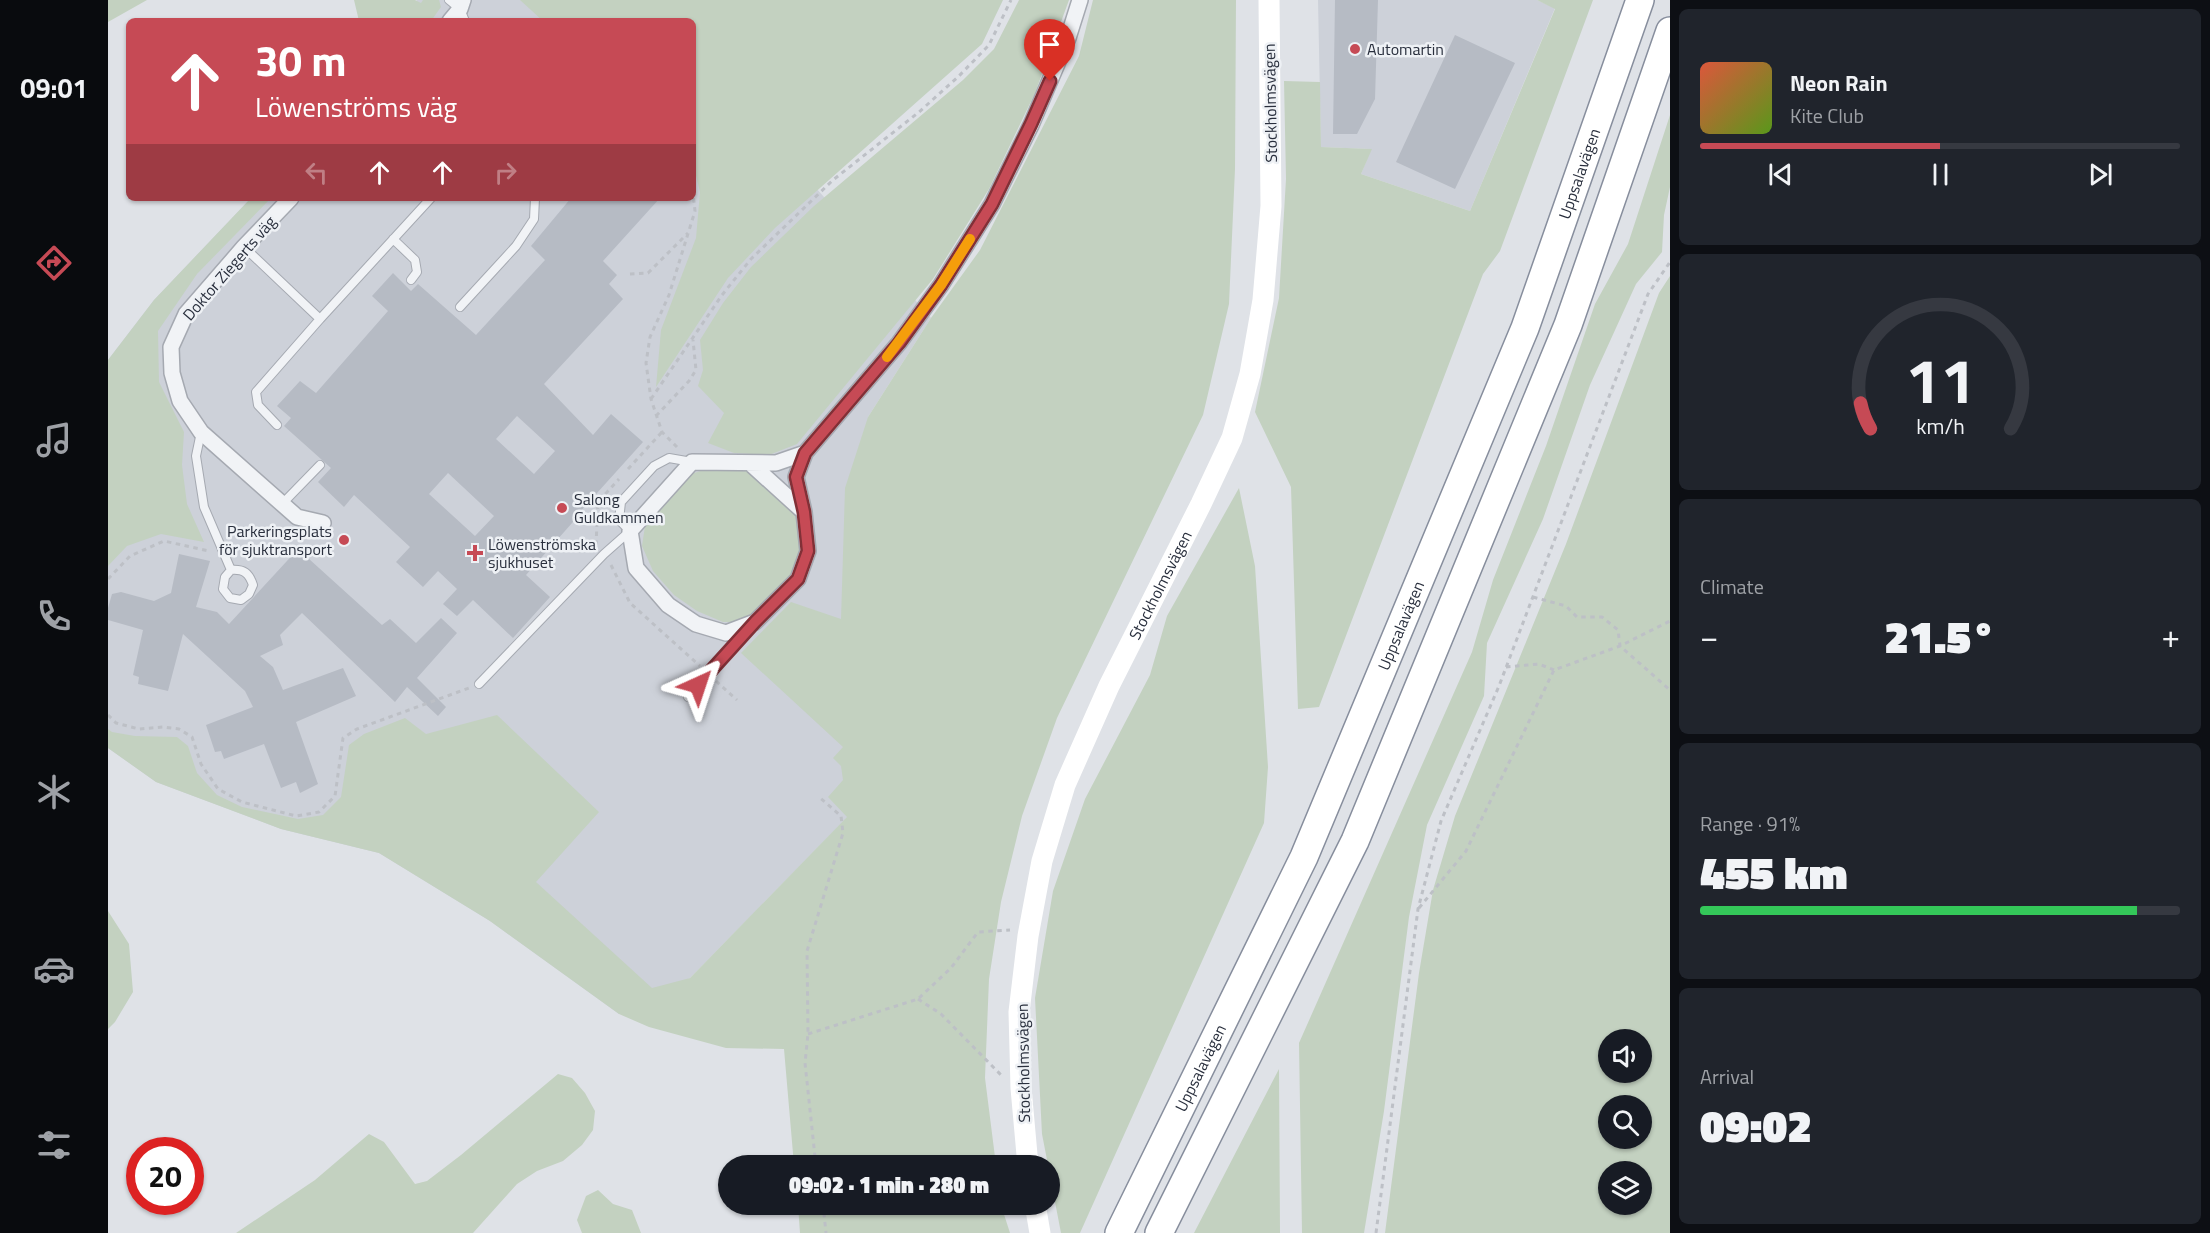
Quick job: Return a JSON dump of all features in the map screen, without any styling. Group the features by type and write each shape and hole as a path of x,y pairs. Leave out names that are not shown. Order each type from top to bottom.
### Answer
{"highway":[{"name":"Uppsalavägen","path":"1119,1233 1304,857 1525,328 1640,0"},
{"path":"1159,1233 1355,841 1568,325 1670,31"}],"street":[{"path":"805,453 776,464 692,462 630,531 636,568 668,605 696,624 726,633 755,622 798,579 808,551 804,512 796,477 805,453 899,343 941,285 992,204 1031,124 1068,38 1080,0"},
{"name":"Stockholmsvägen","path":"1027,1155 1021,1088 1019,1012 1028,936 1041,861 1065,785 1109,686 1232,438 1250,374 1263,300 1271,206 1269,0"},
{"name":"Doktor Ziegerts väg","path":"288,201 244,247 186,314 171,346 172,373 180,401 201,432 297,517 323,524"},
{"path":"751,464 804,512"},
{"path":"1037,1215 1040,1233"}],"lane":[{"path":"278,425 258,405 256,392 428,201"},
{"path":"460,307 516,246 534,219 535,201"},
{"path":"393,239 415,260 417,272 411,280"},
{"path":"244,247 320,319"},
{"path":"201,432 196,456 204,507 231,570"},
{"path":"479,684 603,554 630,531 619,520 621,502 654,466 669,458 692,462"},
{"path":"282,504 320,465"},
{"path":"241,569 249,575 253,585 249,594 241,600 230,598 223,589 225,577 231,570 241,569"},
{"path":"688,697 755,622"}],"path":[{"path":"651,399 722,294 751,259 833,180 919,112 958,77 989,45 1011,0"},
{"path":"692,462 662,432 651,399 646,363 650,337 669,295 689,232 695,211 694,201"},
{"path":"630,274 648,273 689,232"},
{"path":"1376,1233 1411,981 1418,909 1441,821 1506,667 1648,294 1670,262"},
{"path":"657,416 696,370 693,339"},
{"path":"628,469 662,432"},
{"path":"108,579 130,556 164,541 226,555"},
{"path":"1533,597 1566,606 1576,617 1602,618 1618,630 1620,646 1670,690"},
{"path":"1506,667 1539,664 1554,670 1620,646 1670,621"},
{"path":"1418,909 1466,851 1554,670"},
{"path":"108,715 116,723 139,729 163,727 179,729 192,737 201,764 218,789 242,802 296,816 319,812 335,796 343,738 357,729 479,684"},
{"path":"815,1155 804,1063 808,1034 807,951 843,833 841,816 818,796"},
{"path":"808,1034 918,999 951,968 978,932 1015,929"},
{"path":"918,999 941,1014 966,1037 1005,1080 1005,1068"},
{"path":"824,1215 826,1233"}],"shaded area":[{"path":"417,0 649,0 665,18 403,18"},
{"path":"1318,0 1537,0 1555,8 1470,211 1361,174 1371,149 1321,147"},
{"name":"Löwenströmska sjukhuset","path":"696,52 931,318 868,417 883,781 690,978 619,1014 490,921 379,853 281,829 156,782 108,748 108,360 154,300 248,201 696,201"}],"green space":[{"path":"108,0 147,0 108,22"},
{"path":"354,0 415,0 421,3 423,0 439,0 441,7 433,18 358,18"},
{"path":"520,0 1003,0 982,44 775,228 728,278 656,387 661,330 696,238 700,192 696,175 696,18 540,18"},
{"path":"1019,0 1069,0 1035,93 989,189 933,279 797,444 769,455 734,453 708,443 724,413 698,386 703,370 700,340 723,303 751,267 814,206 963,80 994,49"},
{"path":"1093,0 1236,0 1235,169 1229,304 1203,415 1057,718 1022,816 1001,902 989,979 985,1078 995,1155 793,1155 784,1049 726,1048 649,1027 619,1014 490,921 379,853 281,829 156,782 108,748 108,729 112,732 135,736 177,737 188,746 197,773 217,795 242,807 298,819 323,815 341,797 349,745 364,734 405,718 426,734 497,715 599,812 536,882 652,988 690,978 847,817 828,797 843,780 841,766 833,758 843,747 741,653 791,602 841,619 845,488 868,417 931,318 980,250 1079,56"},
{"path":"1537,0 1593,0 1500,251 1483,274 1319,707 1298,709 1291,487 1255,412 1279,298 1286,179 1284,81 1320,82 1321,147 1372,149 1361,174 1470,211 1555,9"},
{"path":"1670,115 1670,187 1664,215 1662,252 1636,284 1590,385 1543,519 1487,643 1484,696 1427,825 1409,917 1384,1111 1364,1233 1302,1233 1299,1043 1472,652 1493,580 1546,446 1595,304 1628,244"},
{"path":"248,201 268,201 197,274 158,331 159,382 184,432 182,465 187,504 204,542 161,534 127,546 108,566 108,360 154,300"},
{"path":"1670,276 1670,1233 1385,1233 1419,973 1433,890 1455,816 1566,544 1659,293"},
{"path":"716,466 745,469 765,484 798,517 801,546 794,572 751,616 737,622 723,622 697,611 674,595 653,571 642,546 645,526 691,474"},
{"path":"1239,488 1255,566 1268,767 1264,823 1080,1233 1061,1233 1058,1215 1060,1215 1060,1155 1046,1155 1042,1134 1035,998 1053,891 1085,799 1150,675 1167,616"},
{"path":"108,911 129,944 133,992 115,1022 108,1029"},
{"path":"1279,1069 1280,1233 1194,1233"},
{"path":"558,1074 572,1078 585,1093 595,1111 593,1130 582,1145 563,1161 537,1171 517,1184 473,1233 236,1233 315,1180 369,1134 384,1142 415,1184 427,1181"},
{"path":"598,1190 613,1204 632,1210 641,1233 582,1233 577,1220 586,1196"},
{"path":"799,1215 1004,1215 1010,1233 800,1233"}],"building":[{"name":"Automartin","path":"1335,0 1378,0 1375,99 1357,134 1333,134"},
{"path":"1455,35 1515,63 1455,189 1396,162"},
{"path":"568,201 657,201 603,261 617,275 609,284 623,299 544,384 593,435 611,414 643,442 526,575 550,597 513,638 473,600 457,616 443,604 457,589 438,571 423,587 396,562 410,547 354,495 344,507 318,482 331,468 284,426 291,418 277,406 300,381 316,393 388,311 372,296 393,273 411,291 418,284 476,335 545,260 531,246","holes":["517,416 555,451 534,474 496,439","448,473 494,516 475,536 429,494"]},
{"path":"298,549 382,625 390,619 416,643 441,618 457,633 417,678 446,707 438,716 407,687 395,702 302,613 280,635 283,645 260,656 273,667 283,690 343,668 356,696 296,722 318,784 300,793 296,782 281,788 264,744 224,759 221,751 215,752 206,725 253,707 245,691 183,634 168,691 138,684 139,677 133,675 143,630 108,620 108,608 112,594 121,592 154,601 171,593 179,554 210,561 196,607 217,612 229,624"}],"slow traffic":[{"path":"887,357 941,285 970,239"}],"place":[{"name":"Automartin","path":"1355,49"},
{"name":"Salong Guldkammen","path":"562,508"},
{"name":"Parkeringsplats för sjuktransport","path":"344,540"},
{"name":"Löwenströmska sjukhuset","path":"475,553"}],"route":[{"path":"698,685 798,579 808,551 804,512 796,477 805,453 899,343 941,285 992,204 1050,81"}]}
